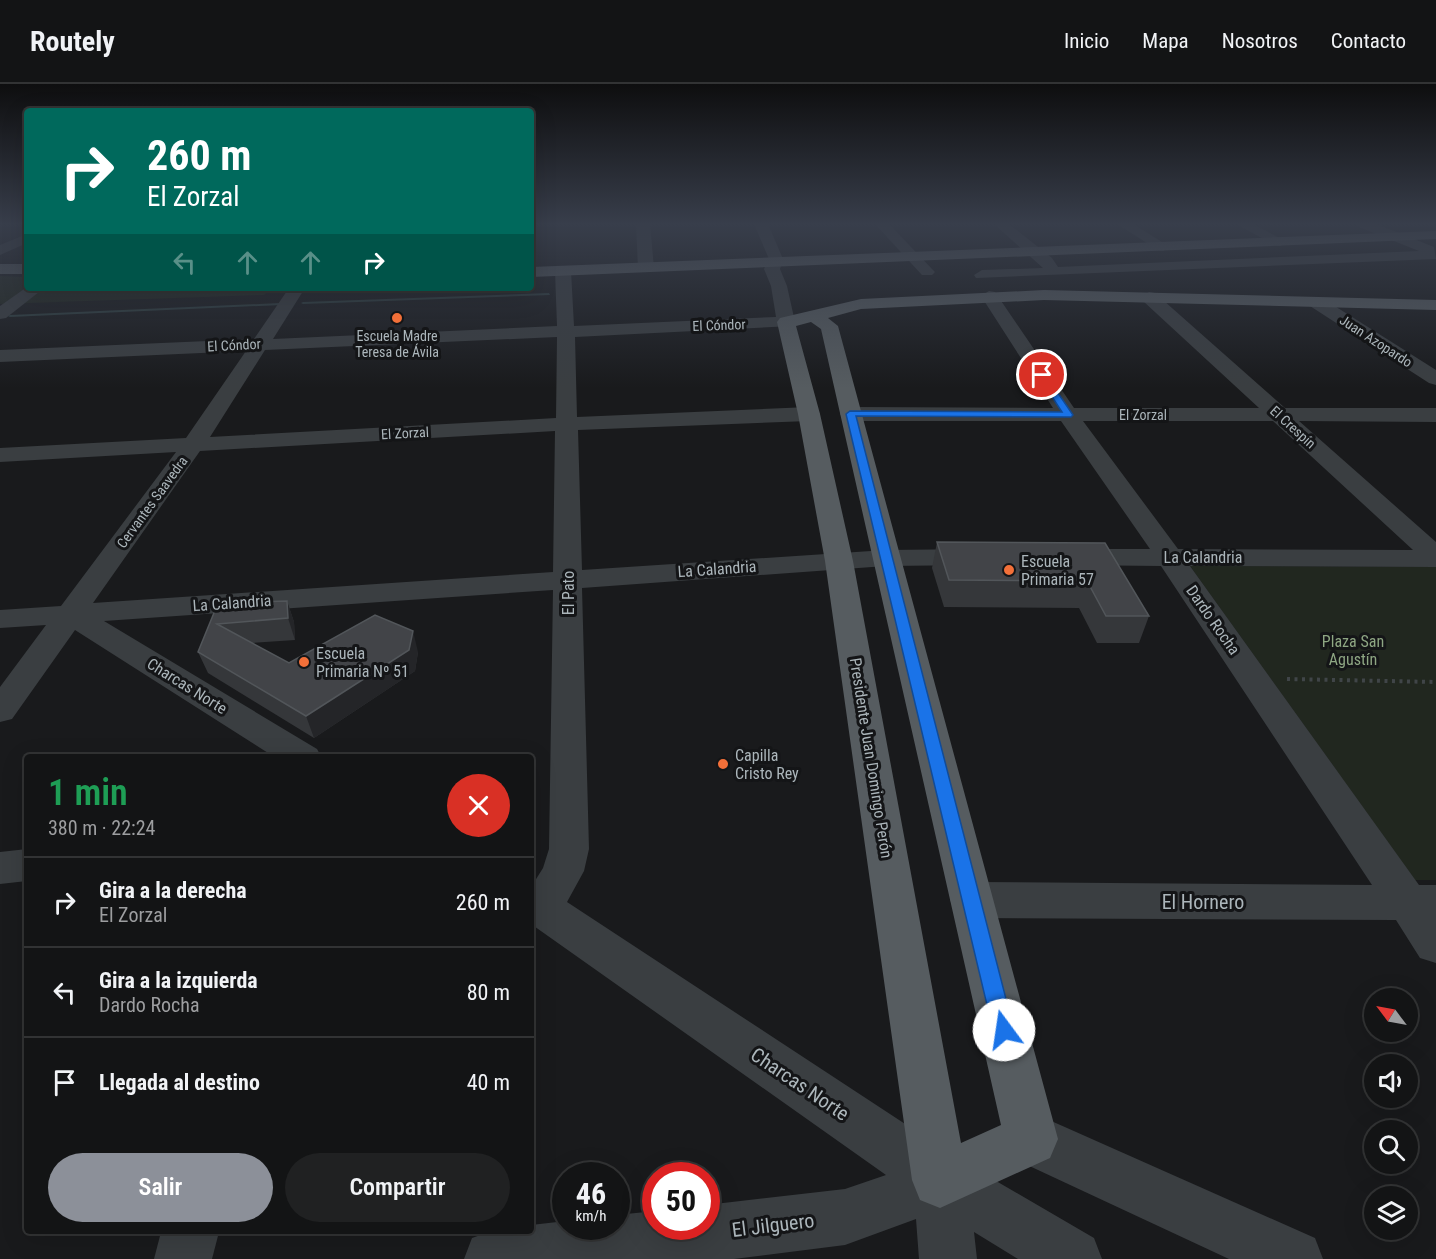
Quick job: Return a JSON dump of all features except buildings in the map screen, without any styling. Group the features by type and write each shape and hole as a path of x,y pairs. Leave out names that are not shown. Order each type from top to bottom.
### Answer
{"main road":[{"name":"El Cóndor","path":"800,319 861,304 986,285 1056,295 1436,305"},
{"name":"Presidente Juan Domingo Perón","path":"940,1180 839,561 809,414 800,319 829,326 1030,1139"},
{"path":"940,1180 1030,1139"}],"street":[{"name":"El Pato","path":"537,905 563,871 569,849 566,331 563,279"},
{"name":"Presidente Juan Domingo Perón","path":"776,279 800,319"},
{"path":"986,285 1016,279"},
{"name":"Dardo Rocha","path":"986,285 1068,415 1253,679 1422,903 1436,944"},
{"path":"3,310 32,291"},
{"name":"Cervantes Saavedra","path":"0,711 193,445 295,291"},
{"name":"El Crespín","path":"1149,297 1436,558"},
{"name":"Juan Azopardo","path":"1316,302 1436,379"},
{"name":"El Cóndor","path":"0,356 800,319"},
{"name":"El Zorzal","path":"0,456 565,424 809,414"},
{"name":"El Zorzal","path":"850,414 1436,416"},
{"name":"La Calandria","path":"0,619 886,558 1004,557"},
{"name":"La Calandria","path":"1040,557 1436,558"},
{"name":"Charcas Norte","path":"71,614 298,754"},
{"path":"0,868 24,865"},
{"name":"El Hornero","path":"971,900 1422,903"},
{"name":"Charcas Norte","path":"537,905 940,1180 1073,1259"},
{"path":"1030,1139 1294,1259"},
{"name":"Presidente Juan Domingo Perón","path":"940,1180 948,1259"},
{"name":"El Jilguero","path":"493,1259 845,1217 890,1202 940,1180"},
{"path":"183,1259 189,1234"}],"path":[{"path":"1253,679 1436,682"}],"green space":[{"path":"0,279 24,279 24,291 269,291 264,295 0,304"},
{"name":"Plaza San Agustín","path":"1190,566 1436,567 1436,880 1415,880"}],"waterway":[{"path":"303,303 549,294"},
{"path":"10,316 280,304"}],"place":[{"name":"Escuela Madre Teresa de Ávila","path":"397,318"},
{"name":"Escuela Primaria 57","path":"1009,570"},
{"name":"Escuela Primaria Nº 51","path":"304,662"},
{"name":"Capilla Cristo Rey","path":"723,764"}],"route":[{"path":"1004,1030 850,414 1068,415 1042,375"}]}
